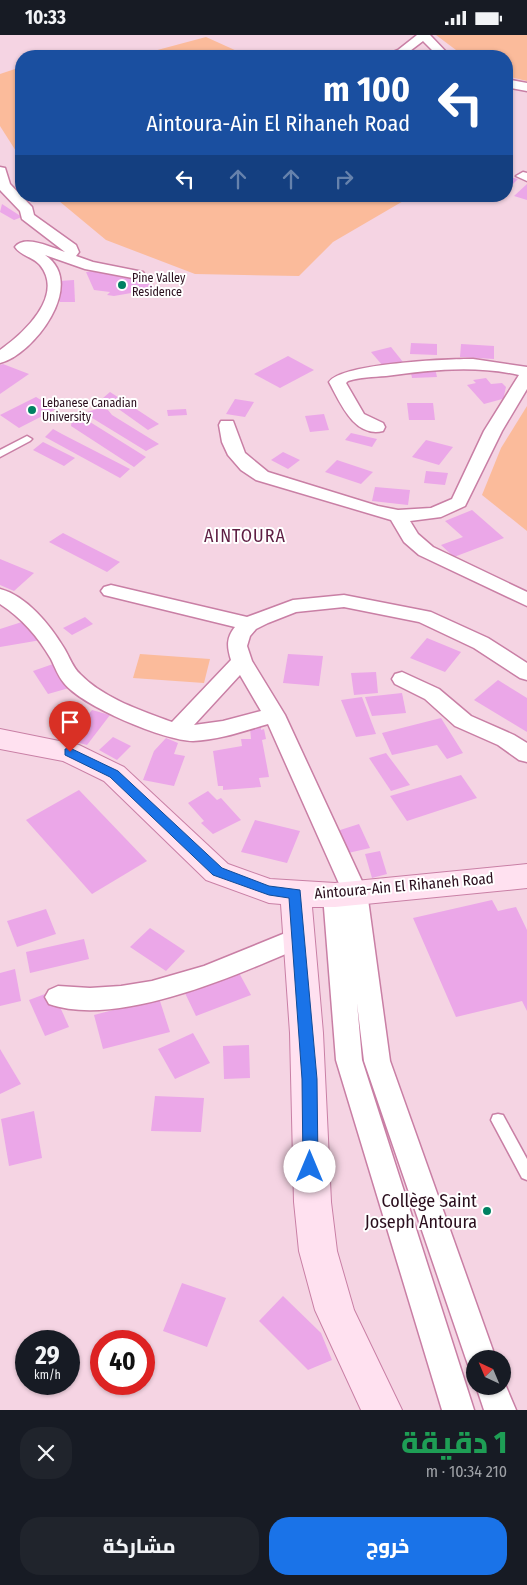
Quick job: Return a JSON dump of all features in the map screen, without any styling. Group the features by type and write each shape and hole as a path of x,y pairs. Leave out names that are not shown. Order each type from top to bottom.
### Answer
{"main road":[{"name":"Aintoura-Ain El Rihaneh Road","path":"0,739 70,752 114,774 217,872 269,891 345,893 527,877"},
{"path":"296,893 310,1079 310,1167 314,1229 324,1276 347,1342 382,1410"}],"street":[{"path":"405,50 424,35 438,50"},
{"path":"513,84 527,87"},
{"path":"0,171 3,185 15,198"},
{"path":"19,202 27,210 27,216 71,248 72,253 68,257"},
{"path":"0,358 27,336 41,320 53,299 54,281 47,263 22,247 37,247 90,266 138,275"},
{"path":"226,425 230,447 245,467 262,476 374,511 398,516 435,513 459,501 493,431 527,373 495,365 450,365 417,366 342,378 337,382 357,417 377,427"},
{"path":"398,516 411,538 426,551 527,600"},
{"path":"111,591 249,624"},
{"path":"0,595 25,614 42,631 72,679 94,696 124,710 176,731 191,733 218,729 274,715"},
{"path":"478,1350 377,1061 345,893 274,715 242,661 236,646 240,634 249,624 260,617 292,606 344,601 424,617 481,643 527,673"},
{"path":"176,731 242,661"},
{"path":"402,679 432,694 463,721 506,740 527,754"},
{"path":"345,893 349,1060 458,1410"},
{"path":"58,997 80,1000 103,999 162,990 216,972 300,937"},
{"path":"494,1395 500,1410"}],"lane":[{"path":"0,454 27,439"},
{"path":"498,1120 527,1173"}],"shaded area":[{"path":"436,35 527,35 527,81 513,78 513,50 456,50"},
{"path":"206,37 235,50 157,50"},
{"path":"15,69 15,150 0,126 0,74"},
{"path":"60,202 402,202 333,242 299,276 195,274 106,240"},
{"path":"527,406 527,531 482,495 501,448"},
{"path":"140,654 210,659 204,683 133,678"}],"building":[{"path":"527,184 527,200 514,196"},
{"path":"2,204 22,217 14,220 0,212"},
{"name":"Pine Valley Residence","path":"109,269 112,275 120,272 124,278 134,276 133,281 148,278 154,289 114,296 107,295 110,292 94,290 86,272"},
{"path":"74,280 75,302 60,302 59,281"},
{"path":"411,343 437,344 437,355 410,354"},
{"path":"461,344 494,346 494,359 460,357"},
{"path":"391,347 403,362 383,366 371,352"},
{"path":"288,356 314,370 280,388 254,374"},
{"path":"3,364 29,374 0,394 0,365"},
{"path":"410,368 435,368 437,377 412,378"},
{"path":"486,378 491,384 502,383 506,387 504,396 506,398 484,404 467,385 476,383 473,380"},
{"path":"110,392 159,424 148,430 103,398"},
{"path":"36,397 56,409 19,428 0,415"},
{"path":"235,399 254,402 245,417 226,414"},
{"path":"407,403 433,403 435,420 409,420"},
{"path":"100,408 108,410 112,415 159,444 146,451 84,413"},
{"path":"186,409 187,415 168,416 167,410"},
{"path":"324,414 329,430 310,432 305,416"},
{"path":"73,415 82,417 146,457 134,467 71,426 72,419 67,418"},
{"path":"53,429 130,469 120,478 45,437"},
{"path":"351,433 377,439 372,447 345,440"},
{"path":"426,440 453,447 439,465 412,457"},
{"path":"43,442 75,458 64,466 33,450"},
{"path":"283,452 300,460 288,469 271,460"},
{"path":"337,460 373,472 361,484 325,472"},
{"path":"426,471 448,473 445,485 424,483"},
{"path":"375,487 410,490 408,505 372,501"},
{"path":"472,510 504,538 454,557 441,545 463,537 445,521"},
{"path":"63,533 120,562 107,572 49,542"},
{"path":"0,559 34,573 14,591 0,585"},
{"path":"85,617 93,624 72,635 63,628"},
{"path":"25,621 41,640 0,647 0,629"},
{"path":"427,638 461,652 445,672 410,658"},
{"path":"288,654 323,656 319,686 283,683"},
{"path":"53,664 69,688 48,694 33,671"},
{"path":"376,672 378,693 354,695 351,673"},
{"path":"498,680 527,698 527,732 474,700"},
{"path":"402,693 406,713 372,716 365,697"},
{"path":"362,697 376,734 356,737 341,700"},
{"path":"92,710 110,715 87,745 68,740"},
{"path":"441,718 463,753 447,759 437,745 392,755 382,733"},
{"path":"261,727 261,730 264,729 266,739 262,740 269,777 259,778 261,787 223,790 223,786 218,786 213,751 242,746 241,739 251,739 250,728"},
{"path":"113,737 131,746 117,760 99,750"},
{"path":"166,738 178,743 174,754 185,756 174,786 143,780 154,751"},
{"path":"386,753 410,785 391,791 369,758"},
{"path":"461,775 477,798 407,821 390,796"},
{"path":"79,790 147,861 92,894 26,820"},
{"path":"208,791 217,800 221,798 241,820 213,834 201,823 204,821 188,803"},
{"path":"255,820 300,831 287,863 241,852"},
{"path":"359,824 370,848 348,853 337,831"},
{"path":"380,851 387,874 372,878 365,854"},
{"path":"492,900 498,911 516,907 527,930 527,1011 522,1001 456,1017 413,918"},
{"path":"46,909 56,934 17,947 7,921"},
{"path":"150,928 185,951 166,971 130,947"},
{"path":"84,939 89,959 30,973 26,952"},
{"path":"15,969 21,1001 0,1006 0,973"},
{"path":"238,971 251,995 196,1016 184,991"},
{"path":"53,991 69,1027 45,1036 29,1000"},
{"path":"159,998 170,1032 103,1049 94,1015"},
{"path":"193,1033 210,1063 175,1079 158,1049"},
{"path":"249,1045 250,1078 224,1079 223,1046"},
{"path":"0,1049 21,1084 0,1094"},
{"path":"155,1096 204,1098 201,1132 151,1131"},
{"path":"34,1111 42,1158 9,1166 1,1119"},
{"path":"182,1283 226,1298 207,1347 163,1331"},
{"path":"283,1296 321,1333 332,1360 308,1370 259,1321"}],"place":[{"name":"Pine Valley Residence","path":"122,285"},
{"name":"Lebanese Canadian University","path":"32,410"},
{"name":"Collège Saint Joseph Antoura","path":"487,1211"}],"district":[{"name":"AINTOURA","path":"245,536"}],"route":[{"path":"70,752 114,774 217,872 269,891 296,893 310,1079 310,1167"}]}
